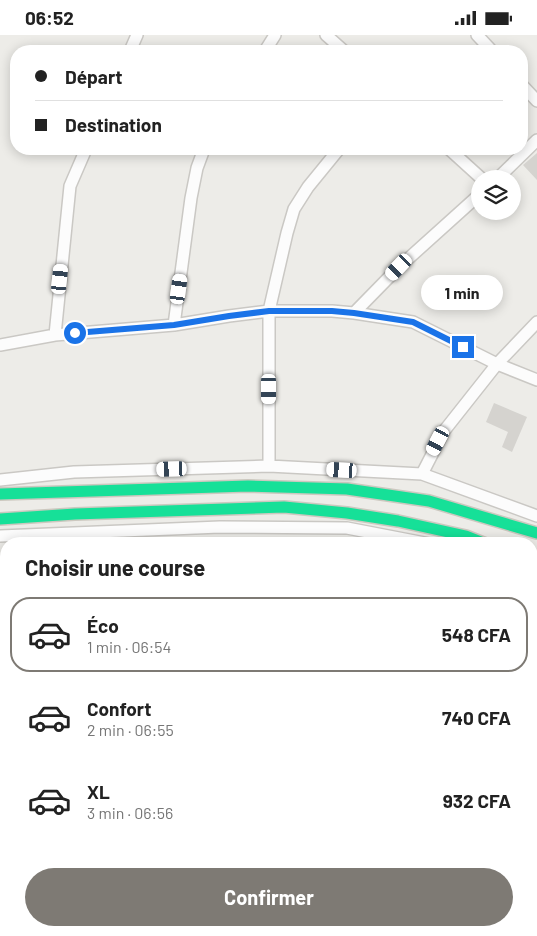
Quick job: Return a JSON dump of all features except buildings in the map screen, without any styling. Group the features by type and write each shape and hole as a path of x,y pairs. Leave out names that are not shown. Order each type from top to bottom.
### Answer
{"street":[{"path":"326,35 337,45"},
{"path":"477,35 486,45"},
{"path":"528,91 537,101"},
{"path":"55,335 70,186 83,155"},
{"path":"174,325 191,197 202,155"},
{"path":"269,466 269,311 294,209 308,187 333,155"},
{"path":"456,155 472,170"},
{"path":"505,170 521,155"},
{"path":"354,313 399,267 471,202"},
{"path":"0,345 55,335 174,325 269,311 332,311 413,322 497,364 537,380"},
{"path":"422,474 444,431 497,364 537,322"},
{"path":"0,480 74,472 269,466 422,474 537,516"},
{"path":"0,494 248,486 347,489 429,501 537,533"},
{"path":"0,519 74,514 284,507 348,513 398,521 468,537"},
{"path":"102,537 220,527 347,529 391,537"},
{"path":"0,536 26,537"}],"traffic: fast":[{"path":"0,494 248,486 347,489 429,501 537,533"},
{"path":"0,519 75,514 284,507 347,513 398,521 468,537"}],"route":[{"path":"75,333 174,325 269,311 332,311 413,322 463,347"}]}
